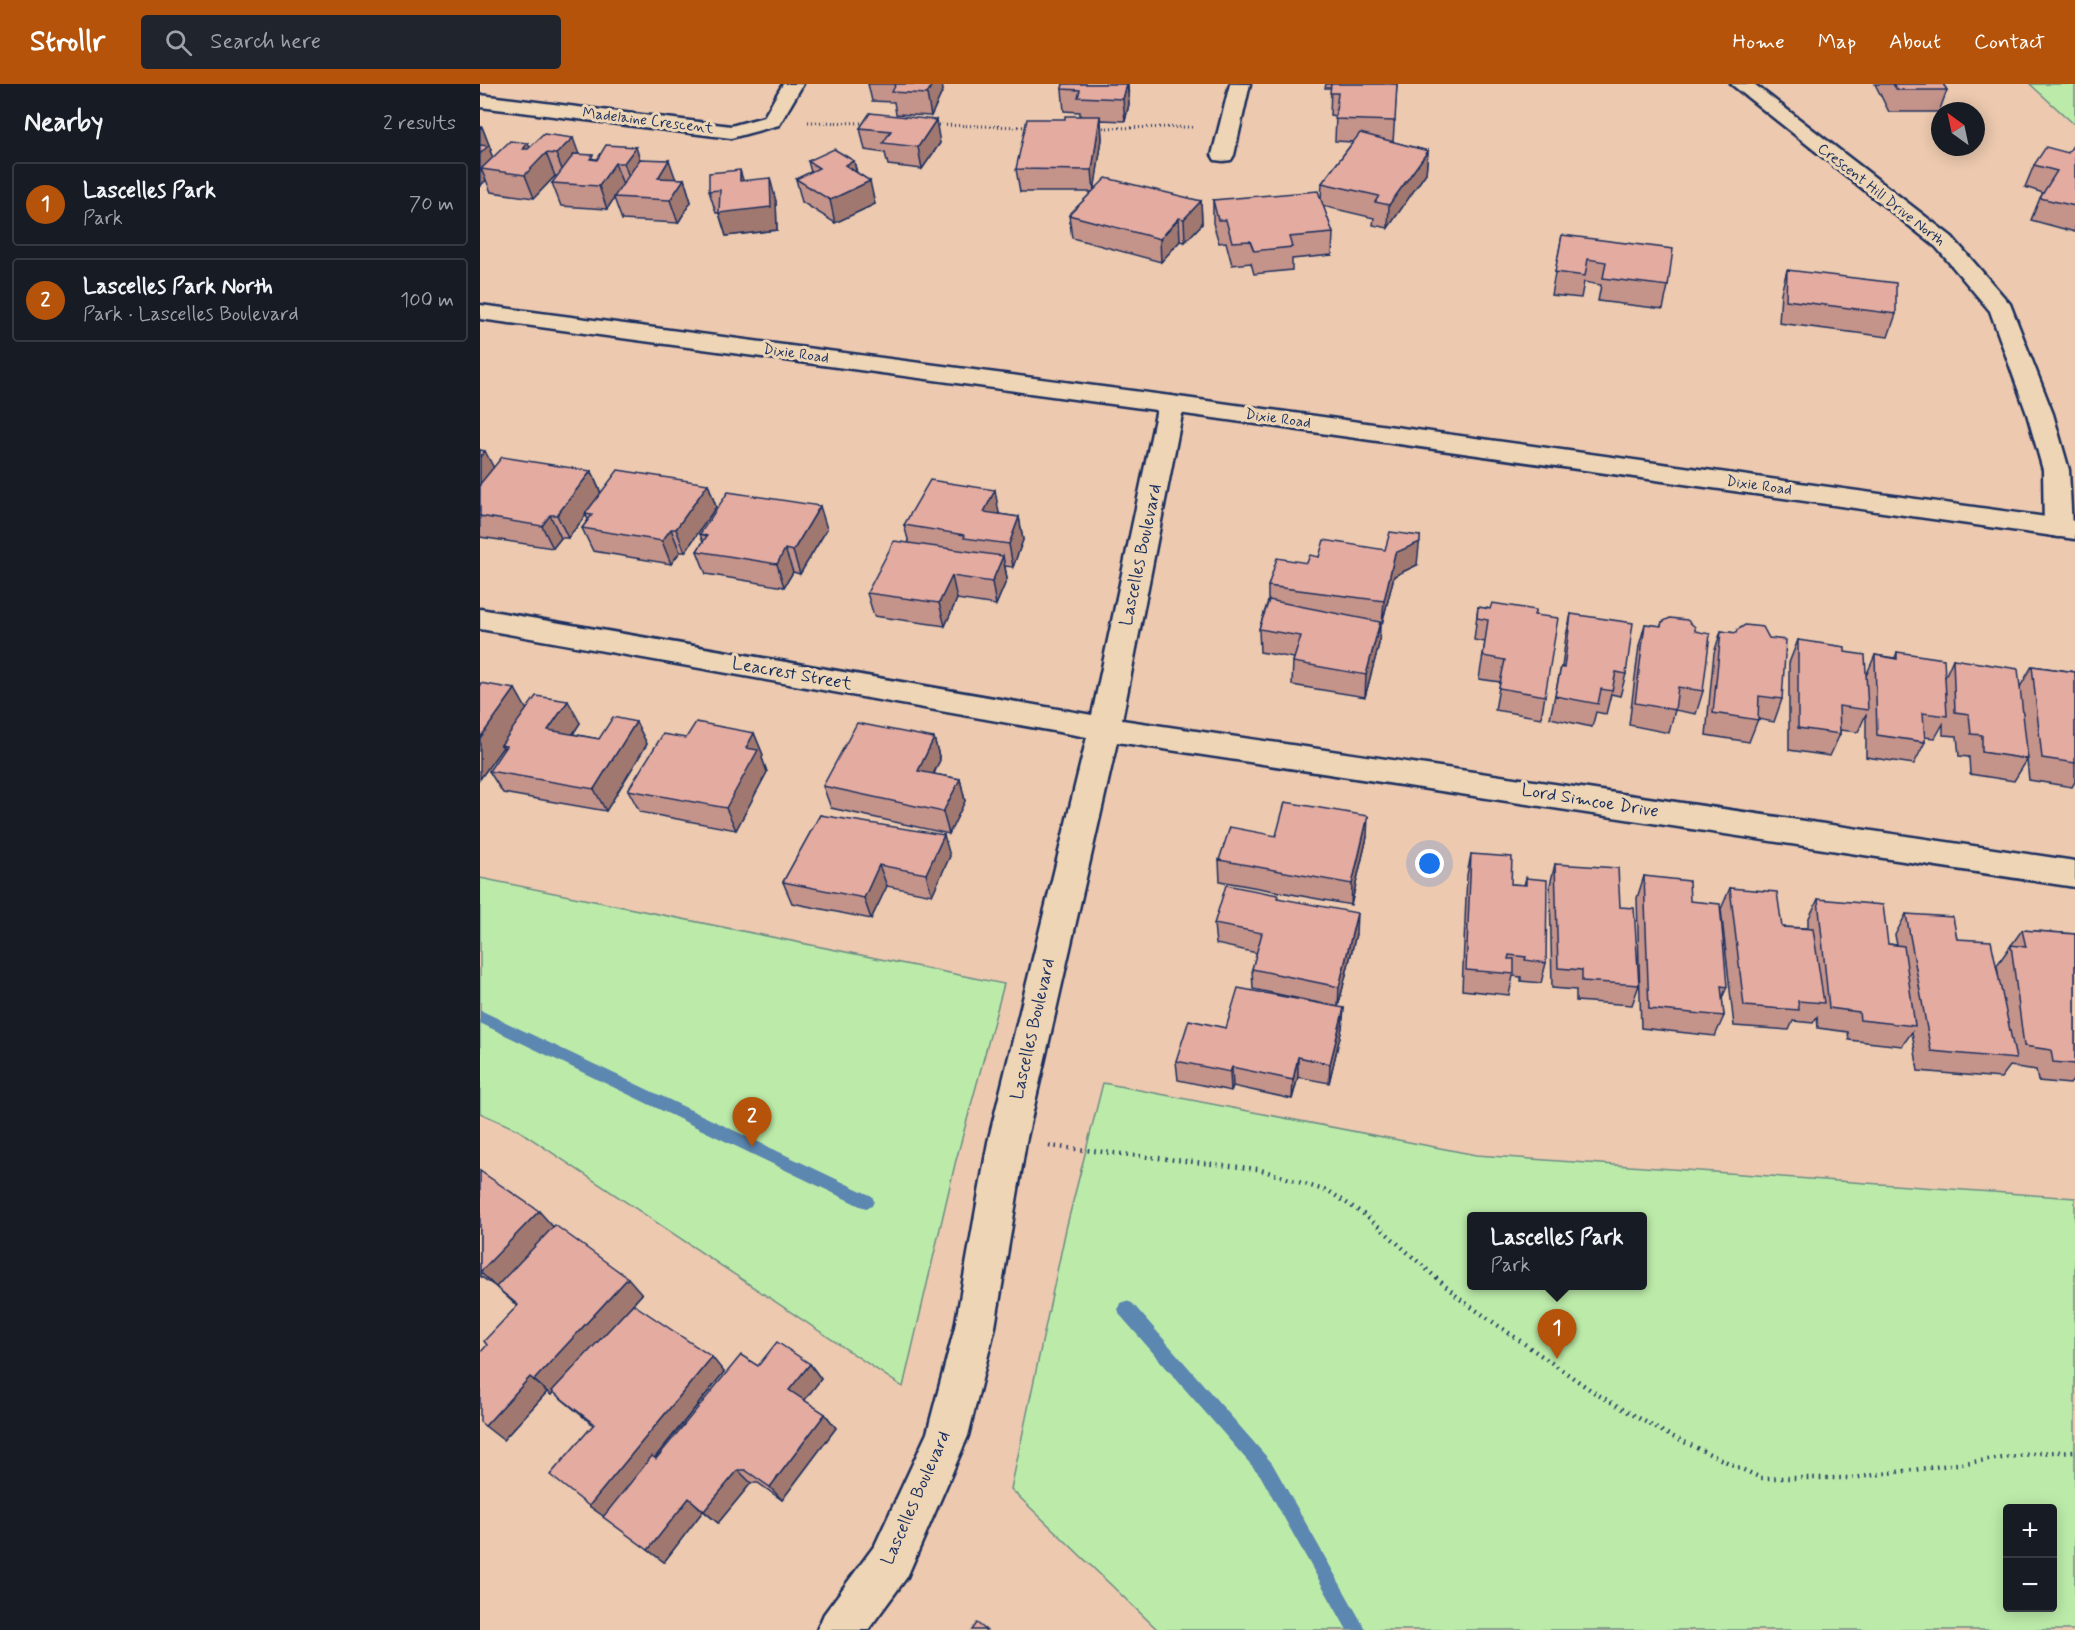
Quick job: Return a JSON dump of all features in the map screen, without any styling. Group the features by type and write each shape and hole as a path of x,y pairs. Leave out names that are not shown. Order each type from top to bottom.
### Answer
{"street":[{"path":"772,121 793,84"},
{"path":"1223,155 1240,84"},
{"name":"Crescent Hill Drive North","path":"1741,84 1944,242 2001,309 2040,414 2056,470 2066,529"},
{"name":"Madelaine Crescent","path":"480,100 731,132 772,121"},
{"name":"Dixie Road","path":"480,312 1171,404 2066,529"},
{"name":"Lascelles Boulevard","path":"840,1630 891,1561 947,1436 975,1327 996,1213 1006,1142 1105,729 1171,404"},
{"name":"Leacrest Street","path":"480,619 1105,729"},
{"name":"Lord Simcoe Drive","path":"1105,729 2075,874"}],"path":[{"path":"772,121 868,123"},
{"path":"926,125 1029,127"},
{"path":"1097,128 1230,127"},
{"path":"1006,1142 1258,1168 1330,1192 1368,1217 1460,1299 1577,1381 1665,1433 1761,1478 1852,1478 2075,1450"}],"green space":[{"path":"2030,84 2075,84 2075,125"},
{"path":"480,878 1004,984 955,1164 903,1387 518,1130 480,1113"},
{"path":"1103,1083 1476,1155 2075,1198 2075,1630 1158,1630 1011,1489 1066,1229"}],"building":[{"path":"896,84 932,84 927,94 892,92"},
{"path":"1063,84 1127,84 1123,99 1078,97 1080,90 1062,89"},
{"path":"1331,84 1397,84 1395,121 1335,119 1338,93 1330,93"},
{"path":"1893,84 1943,84 1947,90 1897,90"},
{"path":"870,113 936,120 918,147 883,143 891,131 860,128"},
{"path":"1065,116 1100,116 1092,170 1016,169 1027,119 1065,119"},
{"path":"1360,133 1428,151 1389,205 1375,202 1379,196 1322,183"},
{"path":"544,134 573,138 556,154 546,153 525,175 481,169 510,141 528,143 523,149 528,149"},
{"path":"2074,144 2075,206 2040,198 2057,171 2034,165 2046,147 2068,153"},
{"path":"480,145 488,146 480,154"},
{"path":"606,145 636,147 624,163 615,163 599,186 552,183 574,154 593,155 590,159 597,160"},
{"path":"834,149 854,161 845,165 870,181 830,200 796,179 819,168 808,161"},
{"path":"640,159 669,160 658,178 684,179 670,200 614,197"},
{"path":"740,170 740,181 770,178 771,207 719,213 720,190 709,191 709,173"},
{"path":"1106,178 1201,201 1184,219 1179,218 1160,239 1069,215"},
{"path":"1318,191 1333,233 1289,237 1292,247 1254,251 1250,241 1232,242 1226,220 1218,220 1213,200"},
{"path":"1562,235 1673,249 1668,286 1603,278 1606,262 1588,259 1585,276 1555,272"},
{"path":"1787,270 1896,283 1896,314 1786,300"},
{"path":"502,457 591,471 557,515 550,515 542,526 480,516 480,484"},
{"path":"618,470 708,484 676,529 671,529 662,541 582,528 592,515 585,514"},
{"path":"930,480 995,490 984,512 1019,517 1009,544 964,538 965,535 904,525"},
{"path":"728,492 820,506 793,551 785,549 777,564 697,551 707,536 700,534"},
{"path":"1390,532 1420,536 1420,542 1395,553 1384,601 1268,586 1277,558 1307,563 1310,555 1319,557 1324,540 1385,550"},
{"path":"894,541 1003,556 992,582 952,576 939,603 867,593"},
{"path":"1269,600 1380,622 1366,675 1293,662 1301,636 1259,629"},
{"path":"1492,603 1536,610 1534,615 1558,618 1545,696 1499,688 1505,660 1483,656 1488,620 1477,618 1478,607 1490,609"},
{"path":"1571,614 1633,623 1626,674 1616,672 1612,691 1601,689 1598,704 1555,696 1561,667 1564,668"},
{"path":"1670,618 1687,620 1695,627 1695,631 1710,634 1703,691 1678,687 1675,710 1635,703 1645,624 1661,626 1662,622"},
{"path":"1745,625 1763,627 1769,638 1786,640 1782,699 1759,696 1758,720 1713,713 1721,631 1736,633"},
{"path":"1798,640 1845,647 1845,652 1865,655 1868,710 1839,706 1840,734 1798,728"},
{"path":"1897,652 1944,659 1947,716 1923,713 1925,742 1877,735 1875,655 1897,659"},
{"path":"1953,659 2018,669 2028,759 1982,752 1982,735 1971,734 1969,714 1955,712"},
{"path":"2032,666 2075,672 2075,763 2042,758"},
{"path":"480,683 515,689 480,738"},
{"path":"536,696 568,701 548,730 599,739 613,717 636,722 594,789 489,771 506,746 501,745"},
{"path":"696,722 754,733 746,748 758,750 726,808 628,790 663,734 686,738"},
{"path":"857,723 934,738 918,771 960,779 943,812 823,786"},
{"path":"1285,802 1368,816 1352,884 1219,860 1230,827 1276,836"},
{"path":"820,815 944,835 926,874 879,865 864,898 783,882"},
{"path":"1471,854 1512,857 1511,884 1526,885 1526,878 1547,880 1546,963 1509,955 1508,959 1514,959 1514,974 1466,970"},
{"path":"1555,864 1618,868 1620,907 1634,908 1639,985 1582,981 1582,970 1558,968"},
{"path":"1644,876 1689,881 1690,901 1720,904 1727,987 1721,986 1724,1016 1649,1009"},
{"path":"1226,885 1278,895 1277,898 1357,913 1339,987 1252,969 1262,933 1214,924"},
{"path":"1730,888 1777,892 1782,927 1813,929 1824,1003 1798,1001 1799,1010 1744,1006"},
{"path":"1818,899 1883,905 1888,944 1904,946 1915,1026 1860,1020 1859,1012 1829,1008"},
{"path":"1906,914 1953,917 1957,939 1991,941 2016,1059 1931,1051"},
{"path":"2022,930 2075,934 2075,1064 2053,1062 2051,1050 2024,1046 2011,945 2026,947"},
{"path":"1238,988 1344,1008 1330,1064 1298,1057 1293,1080 1232,1067 1230,1072 1176,1061 1189,1020 1226,1028"},
{"path":"480,1171 539,1211 480,1272"},
{"path":"555,1225 628,1278 534,1380 530,1377 485,1426 480,1422 480,1353 487,1345 484,1341 518,1305 496,1287"},
{"path":"633,1304 712,1357 589,1506 550,1475 594,1424 552,1391"},
{"path":"777,1342 810,1364 789,1390 825,1414 770,1487 745,1470 738,1470 704,1511 689,1498 648,1550 603,1517 652,1456 656,1459 741,1355 758,1366"},
{"path":"977,1623 986,1630 972,1630"}],"waterway":[{"path":"480,1016 866,1201"},
{"path":"1126,1309 1266,1469 1357,1630"}],"place":[{"name":"Lascelles Park North","path":"752,1147"},
{"name":"Lascelles Park","path":"1557,1359"}]}
